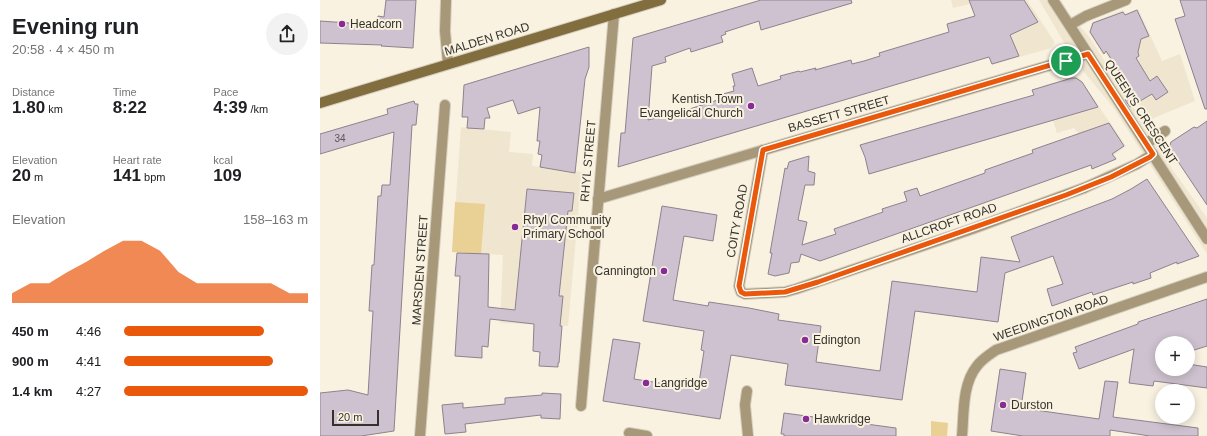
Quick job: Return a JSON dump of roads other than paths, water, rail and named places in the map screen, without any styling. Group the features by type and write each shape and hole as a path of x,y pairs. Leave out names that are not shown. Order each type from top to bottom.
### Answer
{"main road":[{"name":"MALDEN ROAD","path":"320,103 661,0"}],"street":[{"path":"446,0 444,31 448,64"},
{"name":"QUEEN'S CRESCENT","path":"1053,0 1207,239"},
{"path":"1070,25 1086,16 1126,0"},
{"name":"RHYL STREET","path":"580,406 614,14"},
{"name":"BASSETT STREET","path":"598,199 1088,54"},
{"name":"MARSDEN STREET","path":"420,436 445,105"},
{"path":"1146,143 1165,131"},
{"name":"COITY ROAD","path":"745,294 741,292 739,286 763,150"},
{"name":"ALLCROFT ROAD","path":"745,294 785,292 972,229 1084,188 1137,164 1153,154"},
{"name":"WEEDINGTON ROAD","path":"962,436 967,387 971,374 983,359 996,350 1207,277"},
{"path":"747,391 745,405 748,436"},
{"path":"629,433 648,436"}],"place":[{"name":"Headcorn","path":"342,24"},
{"name":"Kentish Town Evangelical Church","path":"751,106"},
{"name":"Rhyl Community Primary School","path":"515,227"},
{"name":"Cannington","path":"664,271"},
{"name":"Edington","path":"805,340"},
{"name":"Langridge","path":"646,383"},
{"name":"Durston","path":"1003,405"},
{"name":"Hawkridge","path":"806,419"}]}
